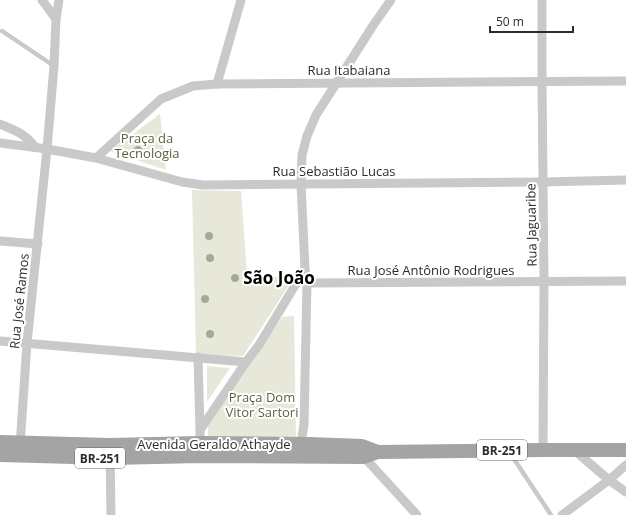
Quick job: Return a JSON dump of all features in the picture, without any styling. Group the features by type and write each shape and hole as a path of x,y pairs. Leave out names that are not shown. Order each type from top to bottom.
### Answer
{"main road":[{"name":"Avenida Geraldo Athayde","path":"0,442 20,450"},
{"name":"Avenida Geraldo Athayde","path":"200,443 292,456 364,457 378,452 626,450"},
{"name":"Avenida Geraldo Athayde","path":"0,455 20,450 110,451 200,443 362,446 378,452"},
{"path":"292,456 301,444"}],"street":[{"path":"42,0 56,19"},
{"name":"Rua José Ramos","path":"20,450 27,343 47,149 54,66 56,19 59,0"},
{"path":"217,84 241,0"},
{"path":"301,444 304,424 307,283 301,184 302,155 307,136 316,114 390,0"},
{"name":"Rua Jaguaribe","path":"542,0 544,450"},
{"name":"Rua Itabaiana","path":"96,158 161,99 192,86 217,84 626,81"},
{"path":"0,124 23,135 29,139 35,147"},
{"name":"Rua Sebastião Lucas","path":"0,143 35,147 96,158 182,182 203,185 626,180"},
{"path":"0,241 38,244"},
{"path":"200,443 246,362 259,345 305,269"},
{"name":"Rua José Antônio Rodrigues","path":"307,283 626,281"},
{"path":"0,341 246,362"},
{"path":"198,357 200,443"},
{"path":"574,450 609,480 626,492"},
{"path":"110,451 111,515"},
{"path":"364,457 417,515"},
{"path":"562,515 609,480 626,465"}],"lane":[{"path":"2,32 54,66"},
{"path":"508,450 551,515"}],"green space":[{"name":"Praça da Tecnologia","path":"160,114 166,170 110,151"},
{"path":"192,190 241,191 247,273 293,279 243,356 196,355"},
{"name":"Praça Dom Vitor Sartori","path":"294,316 296,438 208,438 208,424 282,317"},
{"path":"207,366 230,368 207,402"}],"district":[{"name":"São João","path":"279,277"}]}
